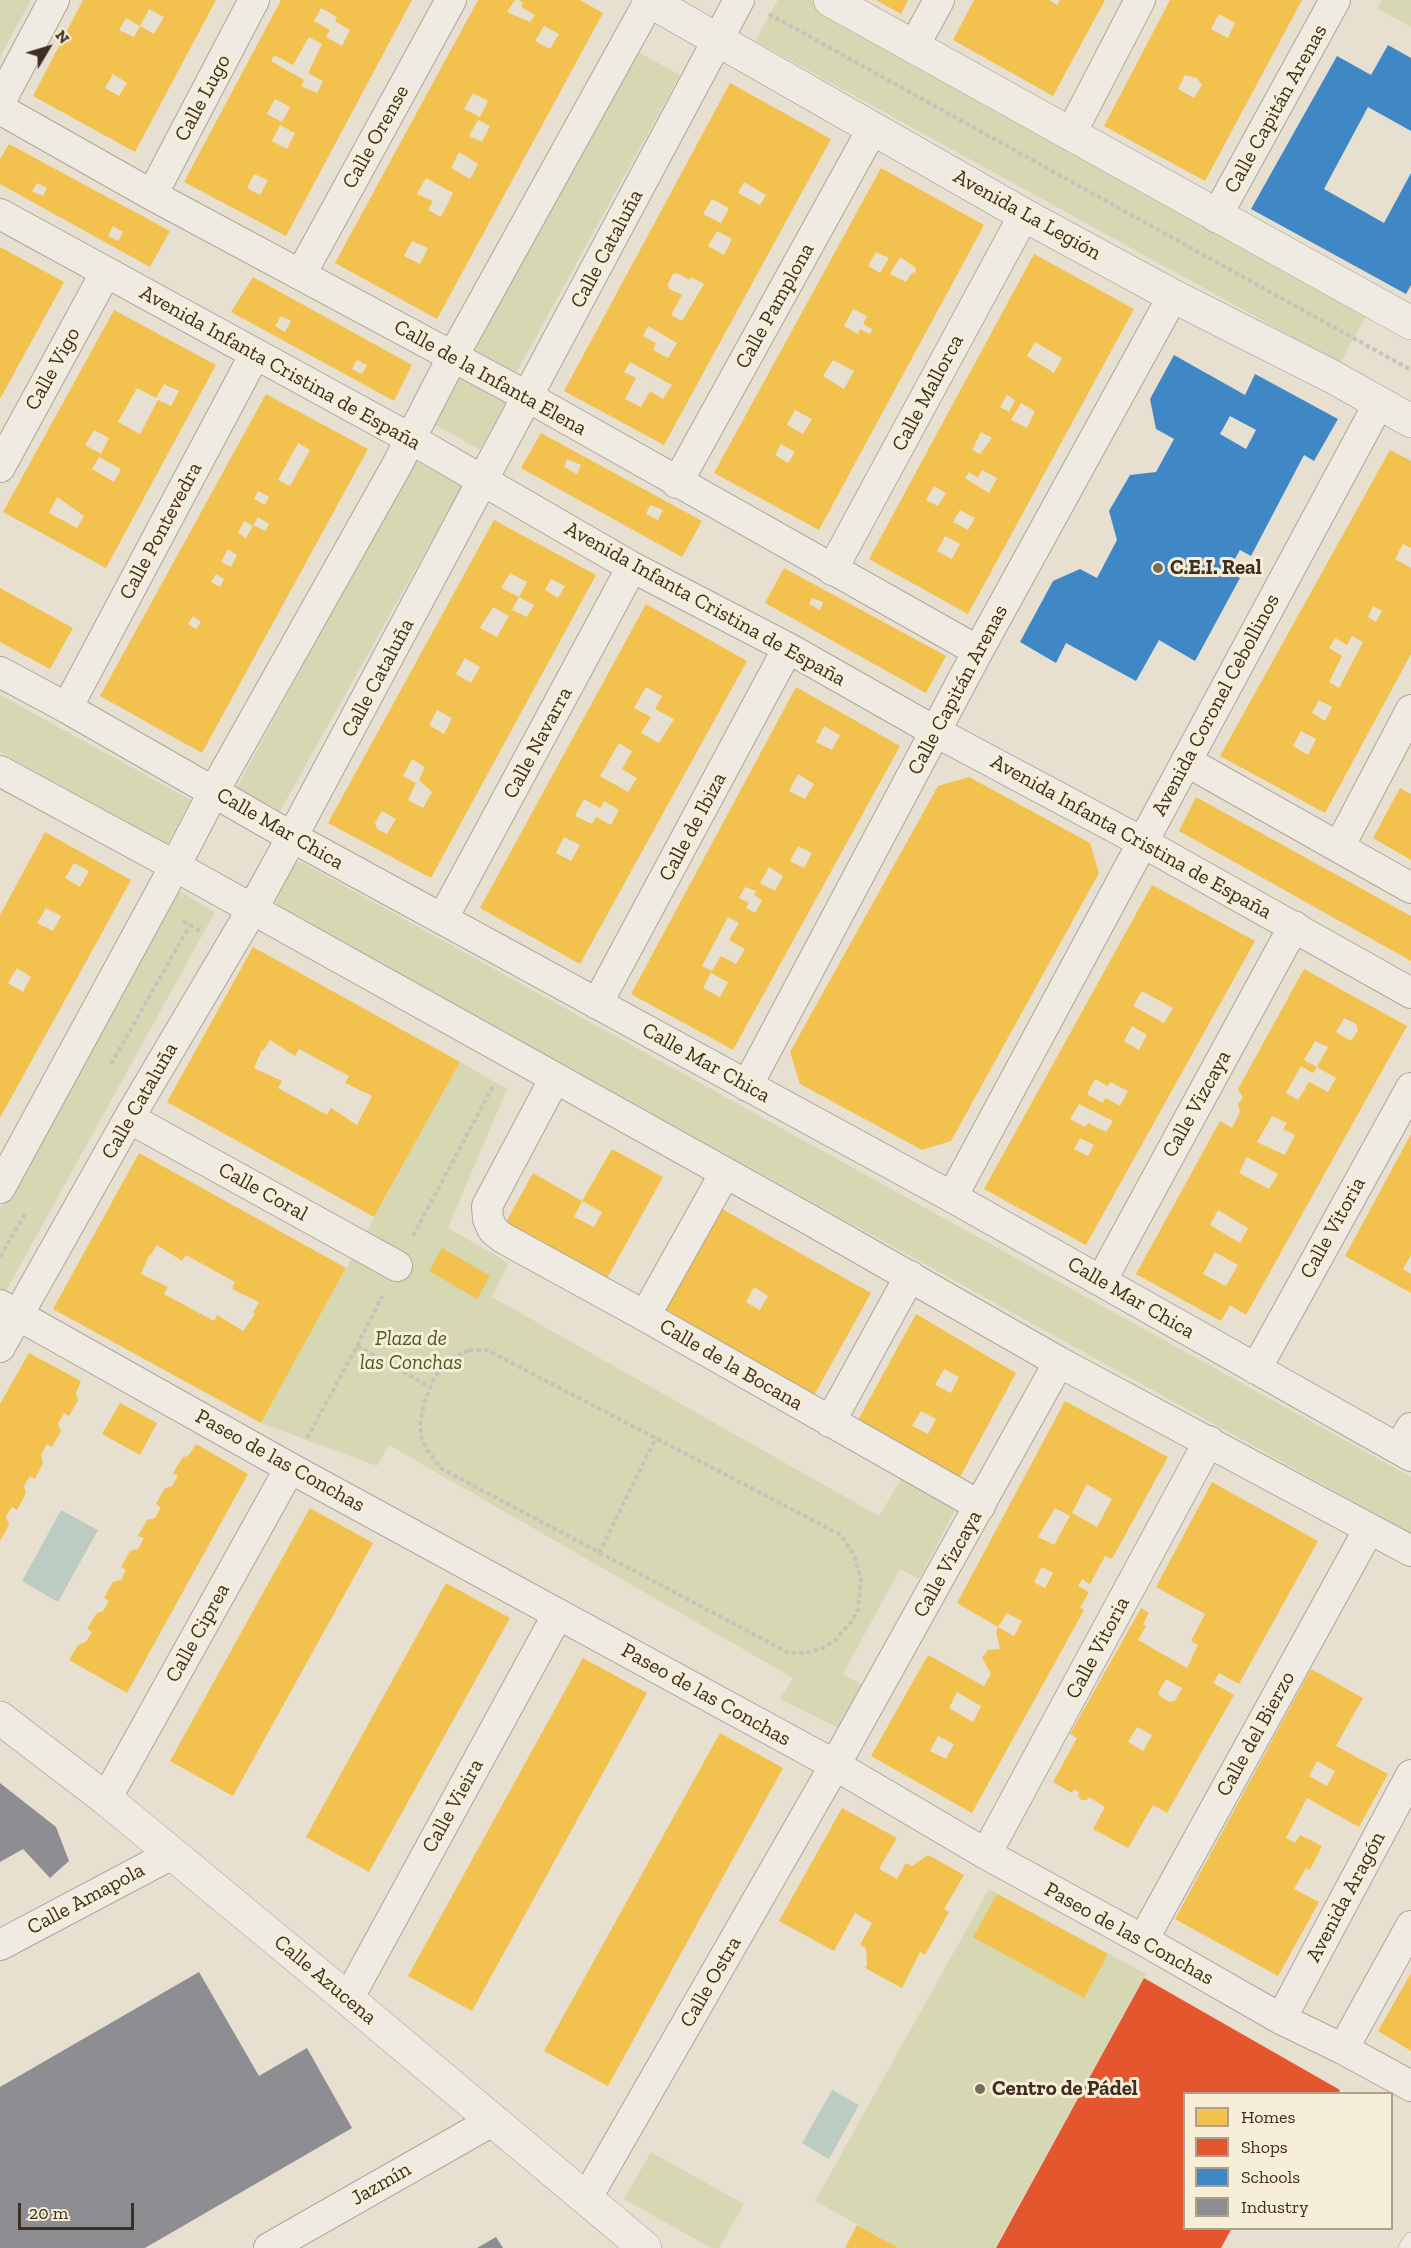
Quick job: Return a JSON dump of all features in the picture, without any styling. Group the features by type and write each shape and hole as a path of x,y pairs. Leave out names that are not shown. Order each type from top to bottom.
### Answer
{"street":[{"path":"0,102 54,0"},
{"name":"Calle Lugo","path":"152,195 254,0"},
{"name":"Calle Orense","path":"301,274 451,0"},
{"path":"0,1188 176,866 214,791 411,439 452,358 649,0"},
{"name":"Avenida La Legión","path":"649,0 1024,215 1173,296 1333,377 1411,421"},
{"path":"830,0 1216,217 1411,323"},
{"path":"914,46 939,0"},
{"path":"1070,135 1140,0"},
{"name":"Calle Capitán Arenas","path":"1216,217 1335,0"},
{"name":"Calle Cataluña","path":"0,1347 9,1310 129,1118 252,910 719,39 752,6"},
{"name":"Calle de la Infanta Elena","path":"0,109 152,195 528,398 978,651"},
{"name":"Calle Pamplona","path":"677,483 873,128"},
{"name":"Avenida Infanta Cristina de España","path":"0,214 411,439 632,567 788,648 936,732 1294,926 1411,993"},
{"name":"Calle Mallorca","path":"832,570 1024,215"},
{"name":"Calle Vigo","path":"0,467 106,272"},
{"name":"Calle Capitán Arenas","path":"747,1086 978,651 1173,296"},
{"name":"Calle Pontevedra","path":"67,708 255,354"},
{"name":"Avenida Coronel Cebollinos","path":"952,1197 1379,403"},
{"name":"Calle Navarra","path":"443,918 632,567"},
{"name":"Calle de Ibiza","path":"597,1004 788,648"},
{"name":"Calle Mar Chica","path":"0,672 292,837 952,1197 1256,1369 1407,1444"},
{"path":"1339,847 1411,710"},
{"path":"1186,761 1411,888"},
{"path":"2,777 176,866 910,1276 1059,1362 1411,1551"},
{"name":"Calle Vizcaya","path":"1101,1281 1294,926"},
{"name":"Calle de la Bocana","path":"555,1078 486,1206 493,1230 503,1238 980,1506"},
{"name":"Calle Vitoria","path":"1256,1369 1411,1088"},
{"name":"Calle Coral","path":"129,1118 397,1266"},
{"path":"645,1316 725,1173"},
{"path":"830,1422 910,1276"},
{"name":"Paseo de las Conchas","path":"9,1310 290,1468 835,1765 986,1854 1281,2019 1411,2086"},
{"name":"Calle Vizcaya","path":"835,1765 1059,1362"},
{"name":"Calle Vitoria","path":"986,1854 1209,1441"},
{"name":"Calle Ciprea","path":"106,1799 290,1468"},
{"name":"Calle del Bierzo","path":"1143,1940 1369,1529"},
{"name":"Calle Vieira","path":"348,1999 558,1614"},
{"name":"Calle Azucena","path":"0,1718 106,1799 645,2248"},
{"name":"Calle Ostra","path":"586,2199 835,1765"},
{"name":"Avenida Aragón","path":"1281,2019 1411,1776"},
{"name":"Calle Amapola","path":"0,1945 172,1854"},
{"path":"1343,2049 1411,1926"},
{"name":"Jazmín","path":"269,2248 494,2120"}],"lane":[{"path":"1406,2248 1411,2240"}],"path":[{"path":"752,6 1411,370"},
{"path":"1173,296 1216,217"},
{"path":"154,904 229,948"},
{"path":"357,1346 430,1388"},
{"path":"469,1350 487,1350 841,1535 854,1554 861,1579 858,1609 853,1620 836,1640 823,1648 806,1653 789,1653 442,1469 427,1450 420,1426 424,1403 430,1388 435,1376 455,1357 469,1350"},
{"path":"599,1552 656,1438"}],"green space":[{"path":"0,0 31,0 0,57"},
{"path":"778,0 818,0 1368,312 1340,363 755,41"},
{"path":"1382,0 1411,0 1411,27 1377,8"},
{"path":"634,50 680,75 516,373 472,349"},
{"path":"460,377 506,402 480,450 434,424"},
{"path":"414,460 462,486 280,811 237,787"},
{"path":"0,695 191,800 167,844 0,752"},
{"path":"298,862 1411,1477 1411,1533 277,906 275,898 294,864"},
{"path":"176,889 215,912 5,1293 0,1290 0,1209"},
{"name":"Plaza de las Conchas","path":"460,1062 507,1089 448,1228 509,1263 492,1297 879,1516 901,1479 957,1507 919,1579 900,1569 843,1674 863,1685 840,1729 780,1699 793,1678 389,1445 377,1466 261,1423"},
{"name":"Centro de Pádel","path":"989,1889 1146,1974 995,2248 900,2248 815,2201"},
{"path":"651,2152 744,2204 719,2248 711,2248 624,2199"}],"shaded area":[{"path":"61,1510 98,1530 58,1602 22,1581"},
{"path":"832,2090 859,2105 829,2159 802,2143"}],"building: Homes":[{"path":"83,0 216,0 135,152 33,96","holes":["149,9 164,17 154,34 140,26","126,18 140,26 134,37 119,30","113,74 127,83 119,96 105,88"]},
{"path":"281,0 412,0 286,236 184,182","holes":["321,8 337,17 335,21 350,30 342,46 326,37 330,30 314,21","309,37 322,44 308,73 323,81 317,93 301,86 304,80 271,61 274,55 293,65","275,99 290,107 282,122 267,114","280,125 295,133 287,149 272,141","254,174 268,180 260,195 247,188"]},
{"path":"478,0 515,0 507,12 530,22 535,15 521,7 523,3 519,0 580,0 603,13 437,319 335,263","holes":["544,26 559,34 550,49 535,41","473,93 488,101 480,117 464,109","478,120 490,126 482,142 469,136","459,152 478,164 470,179 451,168","426,178 453,193 441,217 428,210 433,201 417,194","412,241 428,248 420,264 404,256"]},
{"path":"876,0 908,0 901,14"},
{"path":"974,0 1049,0 1057,5 1060,0 1105,0 1053,96 953,40"},
{"path":"1170,0 1302,0 1205,181 1104,126","holes":["1219,14 1235,23 1228,38 1211,29","1185,75 1197,78 1202,85 1194,98 1178,89"]},
{"path":"730,83 831,139 664,445 564,391","holes":["744,182 766,195 760,205 738,193","712,199 729,208 721,223 703,214","717,231 732,239 724,255 708,246","677,273 690,280 691,277 704,284 682,321 671,315 682,295 669,289 668,284 673,274","648,326 677,343 668,358 653,350 656,343 643,336","630,362 672,385 663,399 650,391 641,407 625,399 636,378 624,372"]},
{"path":"9,144 170,231 150,267 0,184 0,159","holes":["37,183 47,188 43,196 32,191","113,226 123,232 118,241 108,236"]},
{"path":"881,168 984,225 819,530 714,473","holes":["876,252 889,258 880,273 868,266","900,257 916,268 916,272 912,273 906,282 890,274","853,309 867,316 863,324 872,329 870,334 860,329 858,334 844,326","833,360 854,371 844,389 823,376","795,410 812,419 803,434 787,425","781,444 795,452 788,463 775,455"]},
{"path":"0,247 64,282 0,399"},
{"path":"1034,254 1134,309 968,614 869,559","holes":["1035,342 1062,358 1054,373 1027,356","1007,395 1015,400 1009,412 1000,407","1021,403 1035,411 1027,428 1011,420","981,432 992,438 980,454 972,450","982,470 997,478 989,493 965,478 969,472 978,478","934,486 946,493 938,506 926,500","960,510 975,518 968,530 953,522","945,536 960,544 952,559 937,551"]},
{"path":"253,277 412,365 394,401 231,312","holes":["281,316 291,321 285,332 275,326","357,360 367,365 362,374 352,369"]},
{"path":"114,310 216,365 106,568 3,512","holes":["164,384 179,391 171,406 158,400 140,434 118,422 137,388 156,398","94,430 109,438 101,454 85,445","99,457 121,469 114,482 92,469","57,497 84,516 77,528 49,513"]},
{"path":"266,394 368,449 202,753 100,696","holes":["298,443 310,450 290,486 278,480","258,491 269,497 265,505 254,499","258,517 269,524 265,531 253,525","244,521 253,526 246,538 238,533","228,549 237,555 231,567 221,562","216,574 224,579 220,587 211,582","193,616 201,622 196,629 188,624"]},
{"path":"541,433 702,521 682,557 521,468","holes":["567,459 581,465 577,474 564,467","650,505 663,510 658,520 646,514"]},
{"path":"1390,450 1411,461 1411,548 1403,544 1395,559 1411,568 1411,654 1325,813 1220,756","holes":["1373,606 1382,611 1376,622 1368,617","1352,636 1363,642 1339,688 1329,682 1342,656 1329,648 1335,638 1347,645","1319,700 1332,707 1325,721 1312,713","1301,731 1316,739 1308,755 1293,746"]},
{"path":"494,520 596,575 431,878 328,823","holes":["510,573 527,582 519,597 501,588","551,579 565,586 558,598 545,590","519,597 534,605 527,617 512,610","493,607 509,616 497,637 480,628","465,658 480,667 471,683 456,674","437,710 452,718 444,734 429,725","412,759 425,767 419,780 432,792 423,808 408,800 416,783 403,776","382,811 396,819 387,834 377,829 375,823"]},
{"path":"784,568 946,656 926,693 765,603","holes":["812,598 823,602 820,610 809,604"]},
{"path":"0,588 73,628 50,669 0,642"},
{"path":"646,604 747,661 580,964 480,908","holes":["646,687 662,696 655,709 674,719 659,743 641,733 651,717 634,708","619,743 632,751 622,769 637,778 628,792 600,776","584,799 600,808 604,801 619,810 611,825 596,817 592,824 575,816","564,837 580,845 571,861 556,853"]},
{"path":"796,687 900,746 733,1050 631,994","holes":["824,726 840,735 832,750 816,742","798,774 814,784 805,799 789,791","798,846 812,853 804,868 790,861","769,867 783,876 775,891 760,883","745,887 756,891 754,895 762,900 755,913 746,908 749,903 739,898","728,917 739,923 729,940 745,949 736,964 721,956 712,971 702,966","711,973 728,982 720,997 703,988"]},
{"path":"969,777 1090,843 1099,873 951,1141 922,1150 800,1084 790,1052 938,786"},
{"path":"1400,788 1411,794 1411,860 1373,838"},
{"path":"1196,797 1411,916 1411,961 1179,831"},
{"path":"45,832 131,880 0,1118 0,915","holes":["74,863 89,871 80,887 65,878","46,908 61,916 53,931 37,923","17,968 31,977 23,992 8,983"]},
{"path":"1152,885 1255,941 1086,1245 984,1189","holes":["1142,991 1173,1008 1164,1023 1133,1006","1132,1026 1147,1035 1139,1050 1124,1041","1095,1079 1108,1086 1110,1082 1128,1091 1120,1106 1106,1098 1102,1103 1087,1094","1079,1104 1113,1121 1106,1132 1088,1123 1085,1127 1070,1119","1080,1138 1094,1145 1088,1156 1074,1149"]},
{"path":"253,947 460,1062 374,1217 167,1102","holes":["270,1040 295,1056 299,1049 349,1076 345,1083 372,1096 357,1125 331,1108 327,1115 278,1088 282,1081 254,1068 262,1050"]},
{"path":"1304,969 1407,1026 1246,1315 1230,1305 1221,1321 1136,1274 1220,1121 1232,1128 1240,1112 1238,1104 1243,1098 1238,1089","holes":["1344,1018 1356,1024 1358,1030 1351,1041 1336,1032","1315,1041 1328,1047 1317,1067 1304,1060","1301,1066 1313,1073 1317,1067 1336,1078 1328,1092 1309,1082 1298,1100 1286,1093","1272,1116 1287,1123 1283,1129 1295,1135 1285,1155 1257,1142","1247,1157 1278,1174 1269,1189 1239,1173","1218,1210 1248,1228 1240,1243 1210,1225","1215,1252 1238,1265 1226,1286 1203,1274"]},
{"path":"1411,1134 1411,1255 1403,1269 1411,1274 1411,1293 1345,1256"},
{"path":"612,1149 663,1177 606,1280 505,1224 533,1173 582,1201","holes":["582,1201 602,1212 594,1227 574,1217"]},
{"path":"139,1153 346,1268 261,1423 53,1309","holes":["157,1245 182,1261 186,1255 235,1282 232,1289 259,1302 253,1313 255,1314 243,1331 217,1315 214,1321 164,1294 168,1287 141,1274 149,1255"]},
{"path":"720,1208 871,1293 813,1397 663,1313","holes":["754,1287 768,1296 760,1310 746,1302"]},
{"path":"442,1248 490,1276 477,1299 429,1271"},
{"path":"916,1314 1016,1373 960,1477 858,1420","holes":["944,1369 959,1377 951,1393 935,1385","921,1411 936,1419 928,1434 912,1426"]},
{"path":"29,1353 81,1381 76,1393 78,1400 69,1416 64,1413 58,1424 61,1431 52,1447 47,1444 41,1455 43,1463 35,1479 30,1476 24,1486 26,1493 17,1510 12,1507 6,1517 9,1525 0,1541 0,1404"},
{"path":"1065,1401 1168,1457 1112,1559 1105,1556 1090,1584 1082,1579 1078,1586 1089,1592 1080,1608 1084,1610 972,1813 871,1756 928,1655 984,1686 991,1674 982,1658 988,1650 1000,1649 996,1632 998,1627 957,1603","holes":["1087,1484 1112,1499 1097,1527 1072,1513","1055,1508 1070,1516 1054,1545 1038,1537","1042,1567 1053,1573 1045,1588 1034,1582","1007,1613 1022,1621 1014,1636 998,1627","957,1692 981,1706 973,1722 949,1708","938,1736 954,1744 946,1759 930,1751"]},
{"path":"120,1403 157,1423 140,1455 102,1434"},
{"path":"196,1444 248,1474 127,1693 69,1660 78,1645 86,1642 92,1632 87,1629 96,1614 103,1611 109,1601 104,1598 113,1582 121,1580 126,1570 121,1567 130,1551 138,1549 144,1538 138,1536 147,1520 155,1518 161,1507 156,1504 164,1489 172,1486 178,1476 173,1473 182,1458 189,1455"},
{"path":"1212,1482 1318,1541 1239,1684 1219,1673 1213,1683 1234,1695 1167,1813 1153,1805 1128,1848 1093,1829 1105,1807 1089,1797 1087,1800 1081,1800 1079,1792 1074,1789 1072,1793 1053,1782 1077,1738 1070,1734 1141,1608 1149,1613 1143,1624 1146,1626 1138,1640 1187,1668 1198,1645 1191,1641 1205,1614 1156,1587","holes":["1166,1679 1182,1688 1175,1701 1170,1702 1158,1693","1137,1727 1152,1735 1143,1751 1128,1742"]},
{"path":"310,1508 373,1543 233,1796 170,1761"},
{"path":"446,1583 510,1618 369,1872 306,1837"},
{"path":"583,1658 647,1693 472,2011 408,1976"},
{"path":"1311,1669 1363,1698 1336,1746 1388,1774 1359,1827 1307,1798 1286,1838 1295,1843 1300,1835 1322,1846 1310,1870 1306,1868 1294,1889 1319,1902 1278,1976 1175,1919","holes":["1317,1761 1335,1771 1327,1786 1309,1776"]},
{"path":"720,1733 783,1768 608,2086 544,2051"},
{"path":"842,1808 897,1838 879,1869 897,1879 906,1863 912,1866 928,1855 964,1875 944,1909 949,1912 925,1955 920,1952 902,1988 865,1968 867,1965 866,1948 860,1945 872,1923 855,1913 834,1951 779,1921"},
{"path":"997,1894 1108,1954 1084,1998 973,1937"},
{"path":"1411,1973 1411,2051 1378,2031"},
{"path":"857,2225 899,2248 845,2248"}],"building: Shops":[{"path":"1144,1978 1340,2090 1339,2092 1183,2092 1183,2230 1231,2230 1221,2248 996,2248"}],"building: Schools":[{"path":"1388,45 1411,58 1411,131 1368,107 1324,189 1384,223 1411,173 1411,285 1406,294 1251,209 1337,56 1371,75"},
{"path":"1174,355 1245,395 1255,374 1338,419 1314,461 1304,455 1251,556 1240,550 1228,571 1240,578 1195,661 1159,640 1136,681 1066,643 1056,663 1020,642 1053,581 1080,569 1097,578 1117,540 1109,511 1130,475 1156,472 1174,439 1156,429 1150,399","holes":["1230,416 1256,430 1246,449 1220,434"]}],"building: Industry":[{"path":"0,1783 56,1827 69,1861 50,1878 23,1849 0,1862"},
{"path":"199,1972 259,2076 307,2048 352,2128 145,2248 0,2248 0,2087"},
{"path":"496,2237 503,2248 477,2248"}],"place":[{"name":"C.E.I. Real","path":"1158,568"},
{"name":"Centro de Pádel","path":"980,2089"}]}
